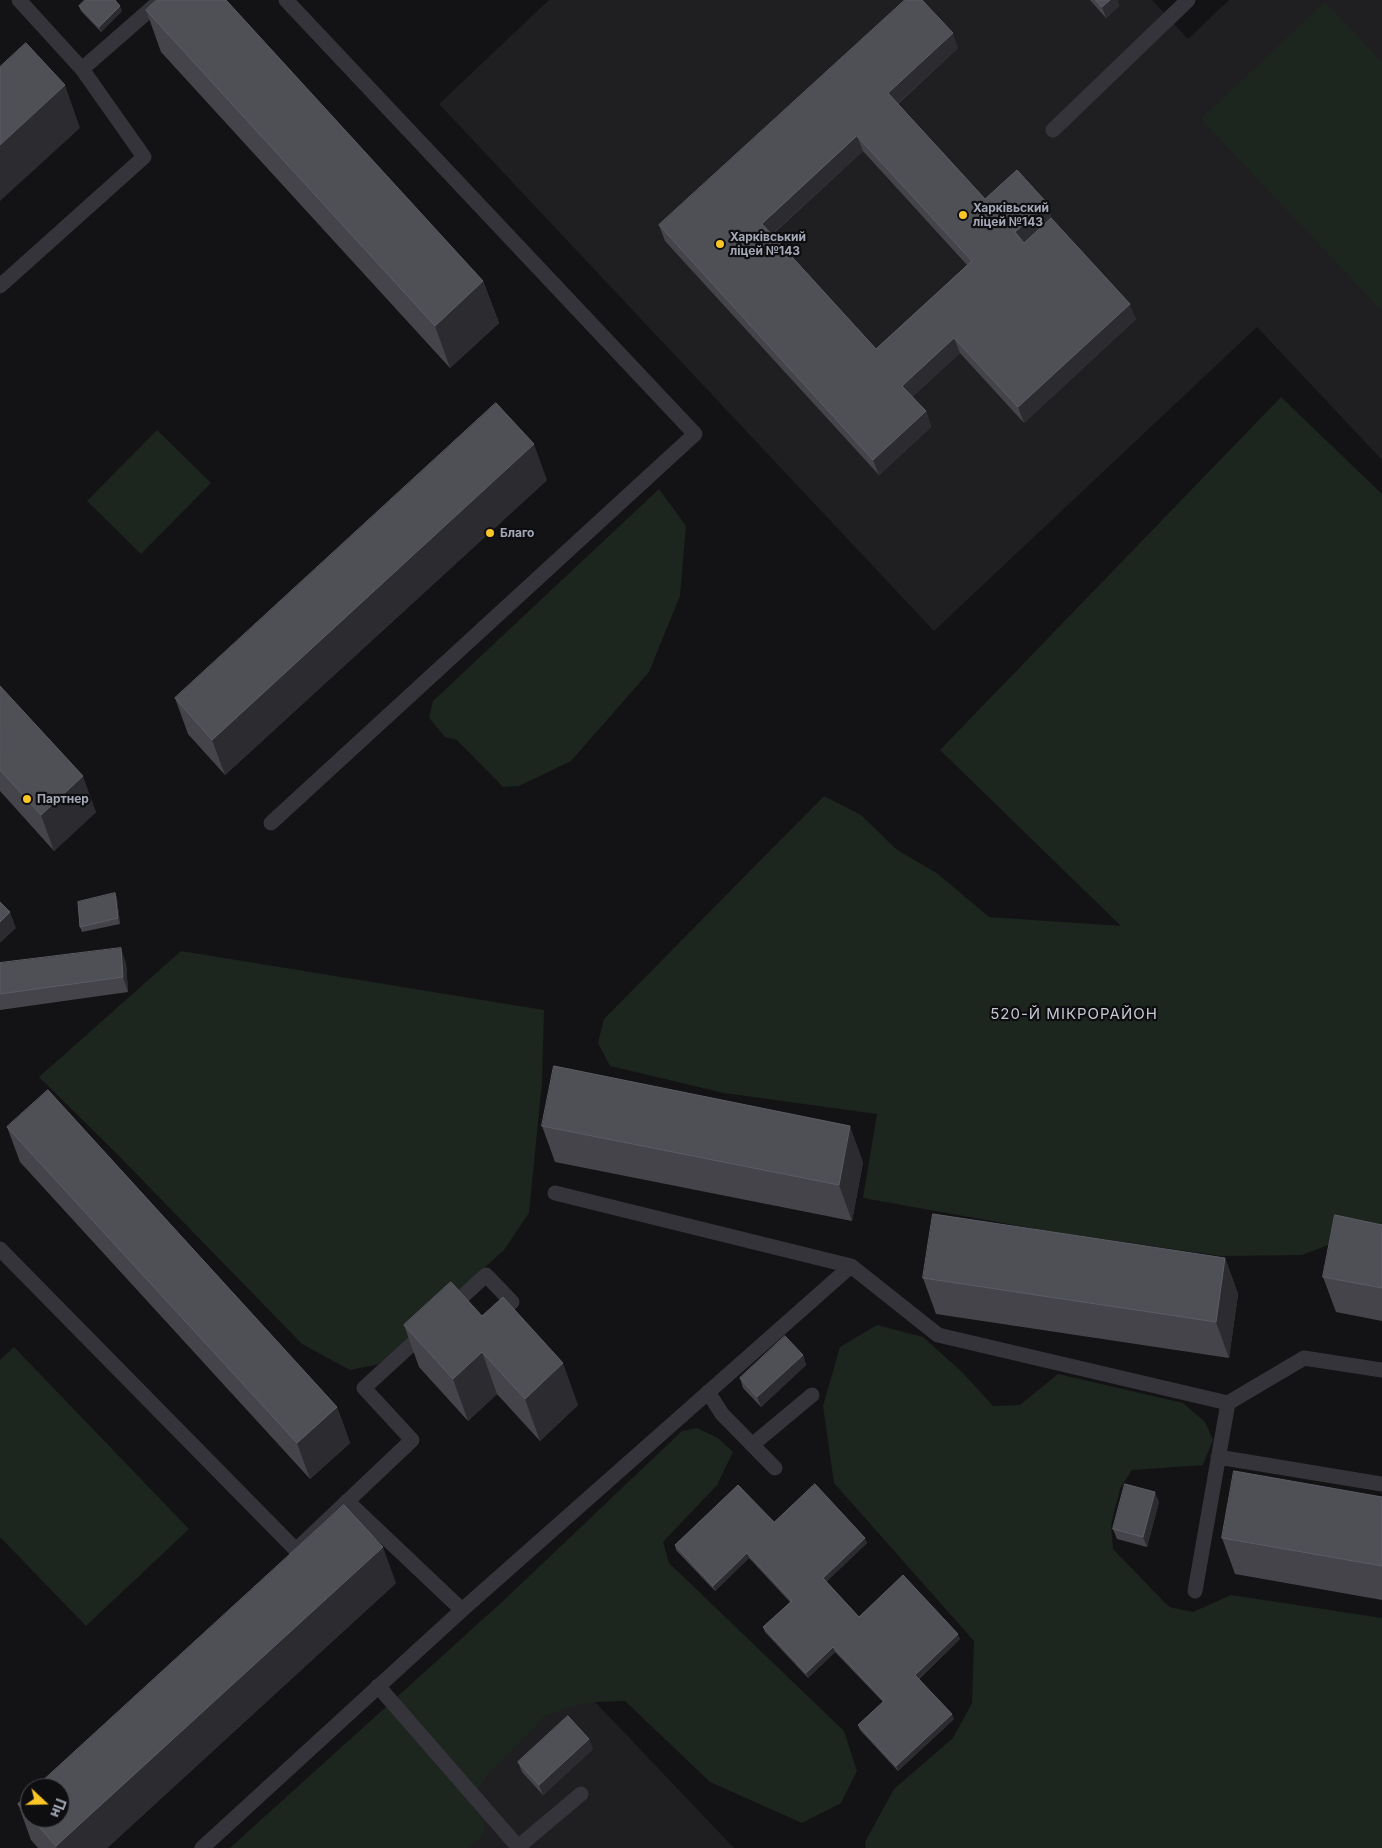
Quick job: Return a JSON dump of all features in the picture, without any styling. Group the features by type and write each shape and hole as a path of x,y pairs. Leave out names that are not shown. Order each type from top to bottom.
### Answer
{"lane":[{"path":"0,286 144,157 82,69 19,0"},
{"path":"82,69 161,0"},
{"path":"272,823 694,434 286,0"},
{"path":"1053,130 1188,0"},
{"path":"554,1193 851,1266 938,1335 1228,1403 1304,1358 1382,1370"},
{"path":"0,1249 296,1550 412,1440 364,1388 486,1275 512,1302"},
{"path":"202,1848 462,1610 851,1266"},
{"path":"708,1392 722,1414 775,1468"},
{"path":"752,1445 812,1395"},
{"path":"1195,1591 1228,1403"},
{"path":"1218,1457 1382,1484"},
{"path":"347,1501 462,1610"},
{"path":"378,1686 518,1848 581,1794"}],"shaded area":[{"name":"Харківьский ліцей №143","path":"549,0 1152,0 1188,39 1229,0 1382,0 1382,460 1257,327 934,631 439,104"},
{"path":"1325,2 1382,62 1382,311 1201,119"},
{"path":"1281,397 1382,494 1382,1233 1347,1238 1302,1255 1221,1256 1047,1231 863,1198 877,1114 724,1093 610,1066 598,1043 604,1019 824,796 861,815 896,849 938,874 989,917 1121,926 940,750"},
{"path":"157,430 211,483 141,554 87,501"},
{"path":"659,489 686,526 680,596 649,672 571,761 519,786 503,787 457,740 445,737 429,718 433,701"},
{"path":"181,951 544,1010 542,1083 529,1213 504,1250 379,1364 350,1370 302,1344 118,1155 39,1077"},
{"path":"877,1325 923,1337 962,1372 993,1406 1020,1405 1058,1374 1183,1403 1205,1422 1213,1440 1203,1465 1132,1470 1120,1489 1111,1525 1113,1549 1169,1607 1193,1612 1231,1595 1382,1618 1382,1848 866,1848 865,1842 894,1789 953,1738 972,1703 974,1641 834,1483 823,1406 840,1347"},
{"path":"14,1347 189,1529 86,1626 0,1537 0,1360"},
{"path":"697,1428 718,1438 733,1452 717,1485 663,1542 669,1563 844,1731 857,1771 841,1803 802,1823 710,1782 625,1701 595,1702 573,1706 545,1716 490,1772 469,1800 485,1823 483,1835 469,1848 230,1848 501,1603 682,1431"},
{"path":"501,1603 734,1848 230,1848"}],"building":[{"path":"85,0 115,0 120,6 99,27 79,6"},
{"path":"157,0 226,0 483,281 435,326 146,10"},
{"name":"Харківський ліцей №143","path":"905,0 922,0 953,33 888,93 985,199 1017,170 1047,203 1015,232 1024,243 1051,218 1130,304 1018,407 954,338 902,386 926,411 873,460 659,225","holes":["857,136 972,261 876,349 762,224"]},
{"path":"1096,0 1110,0 1102,7"},
{"path":"26,43 65,85 0,145 0,67"},
{"path":"496,403 534,444 212,740 175,698"},
{"path":"0,686 83,776 41,815 0,770"},
{"path":"115,893 118,918 80,927 78,902"},
{"path":"0,902 10,912 0,922"},
{"path":"121,948 123,977 0,994 0,963"},
{"path":"554,1066 850,1126 839,1185 542,1126"},
{"path":"48,1090 337,1407 297,1443 7,1127"},
{"path":"933,1214 1225,1258 1216,1322 923,1278"},
{"path":"1335,1215 1382,1225 1382,1288 1323,1277"},
{"path":"451,1282 482,1316 503,1297 563,1363 525,1399 482,1352 453,1379 404,1325"},
{"path":"785,1336 803,1355 757,1397 740,1378"},
{"path":"1234,1471 1382,1497 1382,1566 1222,1538"},
{"path":"815,1484 865,1538 823,1578 859,1617 903,1575 958,1634 915,1675 952,1714 896,1766 858,1725 884,1701 833,1647 806,1673 763,1627 792,1601 747,1553 713,1586 675,1545 738,1485 774,1522"},
{"path":"1125,1484 1155,1492 1143,1537 1113,1529"},
{"path":"344,1505 383,1547 56,1846 40,1828 70,1828 70,1778 46,1778"},
{"path":"568,1716 589,1739 539,1785 518,1762"}],"place":[{"name":"Харківьский ліцей №143","path":"963,215"},
{"name":"Харківський ліцей №143","path":"720,244"},
{"name":"Благо","path":"490,533"},
{"name":"Партнер","path":"27,799"}],"district":[{"name":"520-Й МІКРОРАЙОН","path":"1074,1014"}]}
